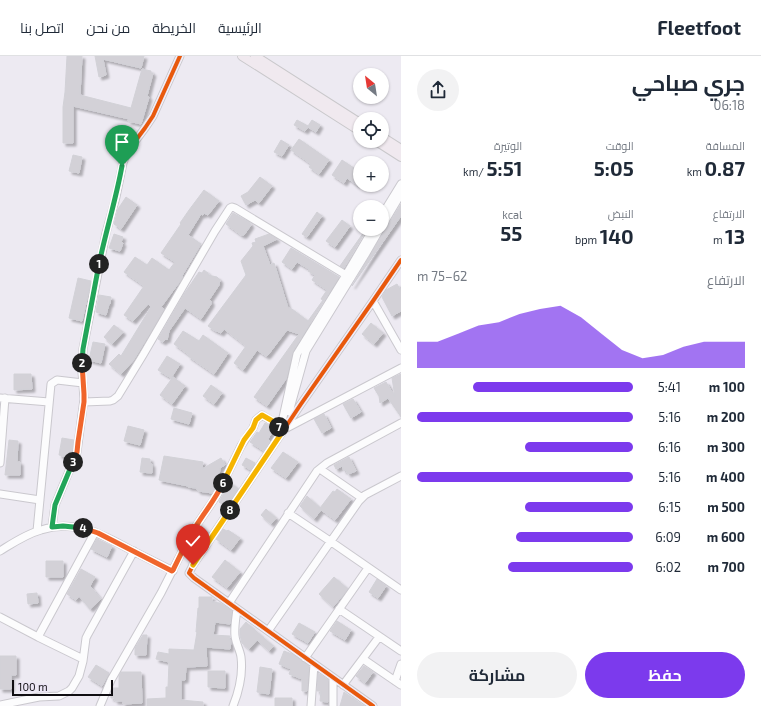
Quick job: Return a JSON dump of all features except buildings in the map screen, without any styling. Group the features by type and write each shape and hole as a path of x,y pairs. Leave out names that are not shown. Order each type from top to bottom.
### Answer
{"main road":[{"path":"242,56 353,127"},
{"path":"255,56 353,119"},
{"path":"389,141 401,149"},
{"path":"386,148 401,158"}],"street":[{"path":"52,527 55,505 77,452 84,402 82,362 83,349 106,233 117,193 124,158 150,119 180,56"},
{"path":"389,204 401,184"},
{"path":"389,214 401,194"},
{"path":"84,402 110,401 118,396 224,216 232,207 349,276"},
{"path":"349,276 369,236"},
{"path":"283,430 282,425 284,414 297,354 304,349 375,236"},
{"path":"373,706 194,578 190,575 190,571 283,430 401,260"},
{"path":"373,301 401,350"},
{"path":"283,430 401,368"},
{"path":"37,531 50,385 57,380 83,383"},
{"path":"0,463 2,398 49,402"},
{"path":"100,706 111,680 194,530 217,496 241,446 253,428 256,420 262,415 276,423 283,430"},
{"path":"229,603 314,475 327,464 401,423"},
{"path":"320,469 362,498"},
{"path":"268,630 362,498 401,476"},
{"path":"0,494 40,500"},
{"path":"288,513 401,590"},
{"path":"0,551 21,538 37,531 52,527 73,526 85,528 111,539 172,571"},
{"path":"38,637 95,532"},
{"path":"0,705 33,698 59,696 72,688 79,676 88,634 134,551"},
{"path":"305,658 368,568"},
{"path":"233,706 239,689 241,666 241,658 235,636 237,609"},
{"path":"339,609 401,651"},
{"path":"0,616 83,659"},
{"path":"343,685 379,637"},
{"path":"363,659 401,686"},
{"path":"311,706 314,664"},
{"path":"395,681 401,664"},
{"path":"333,678 333,706"}],"cycle path":[{"path":"52,527 55,505 77,452 84,399 82,372 83,349 106,233 116,197 123,163 127,152 153,116 180,56"},
{"path":"373,706 189,573 301,404 401,260"}],"route":[{"path":"122,166 116,198 106,233 83,349 82,372 84,399 77,452 55,505 52,527 73,526 85,528 111,539 172,571 198,523 217,496 244,440 253,428 256,420 262,415 276,423 283,431 193,565"}]}
